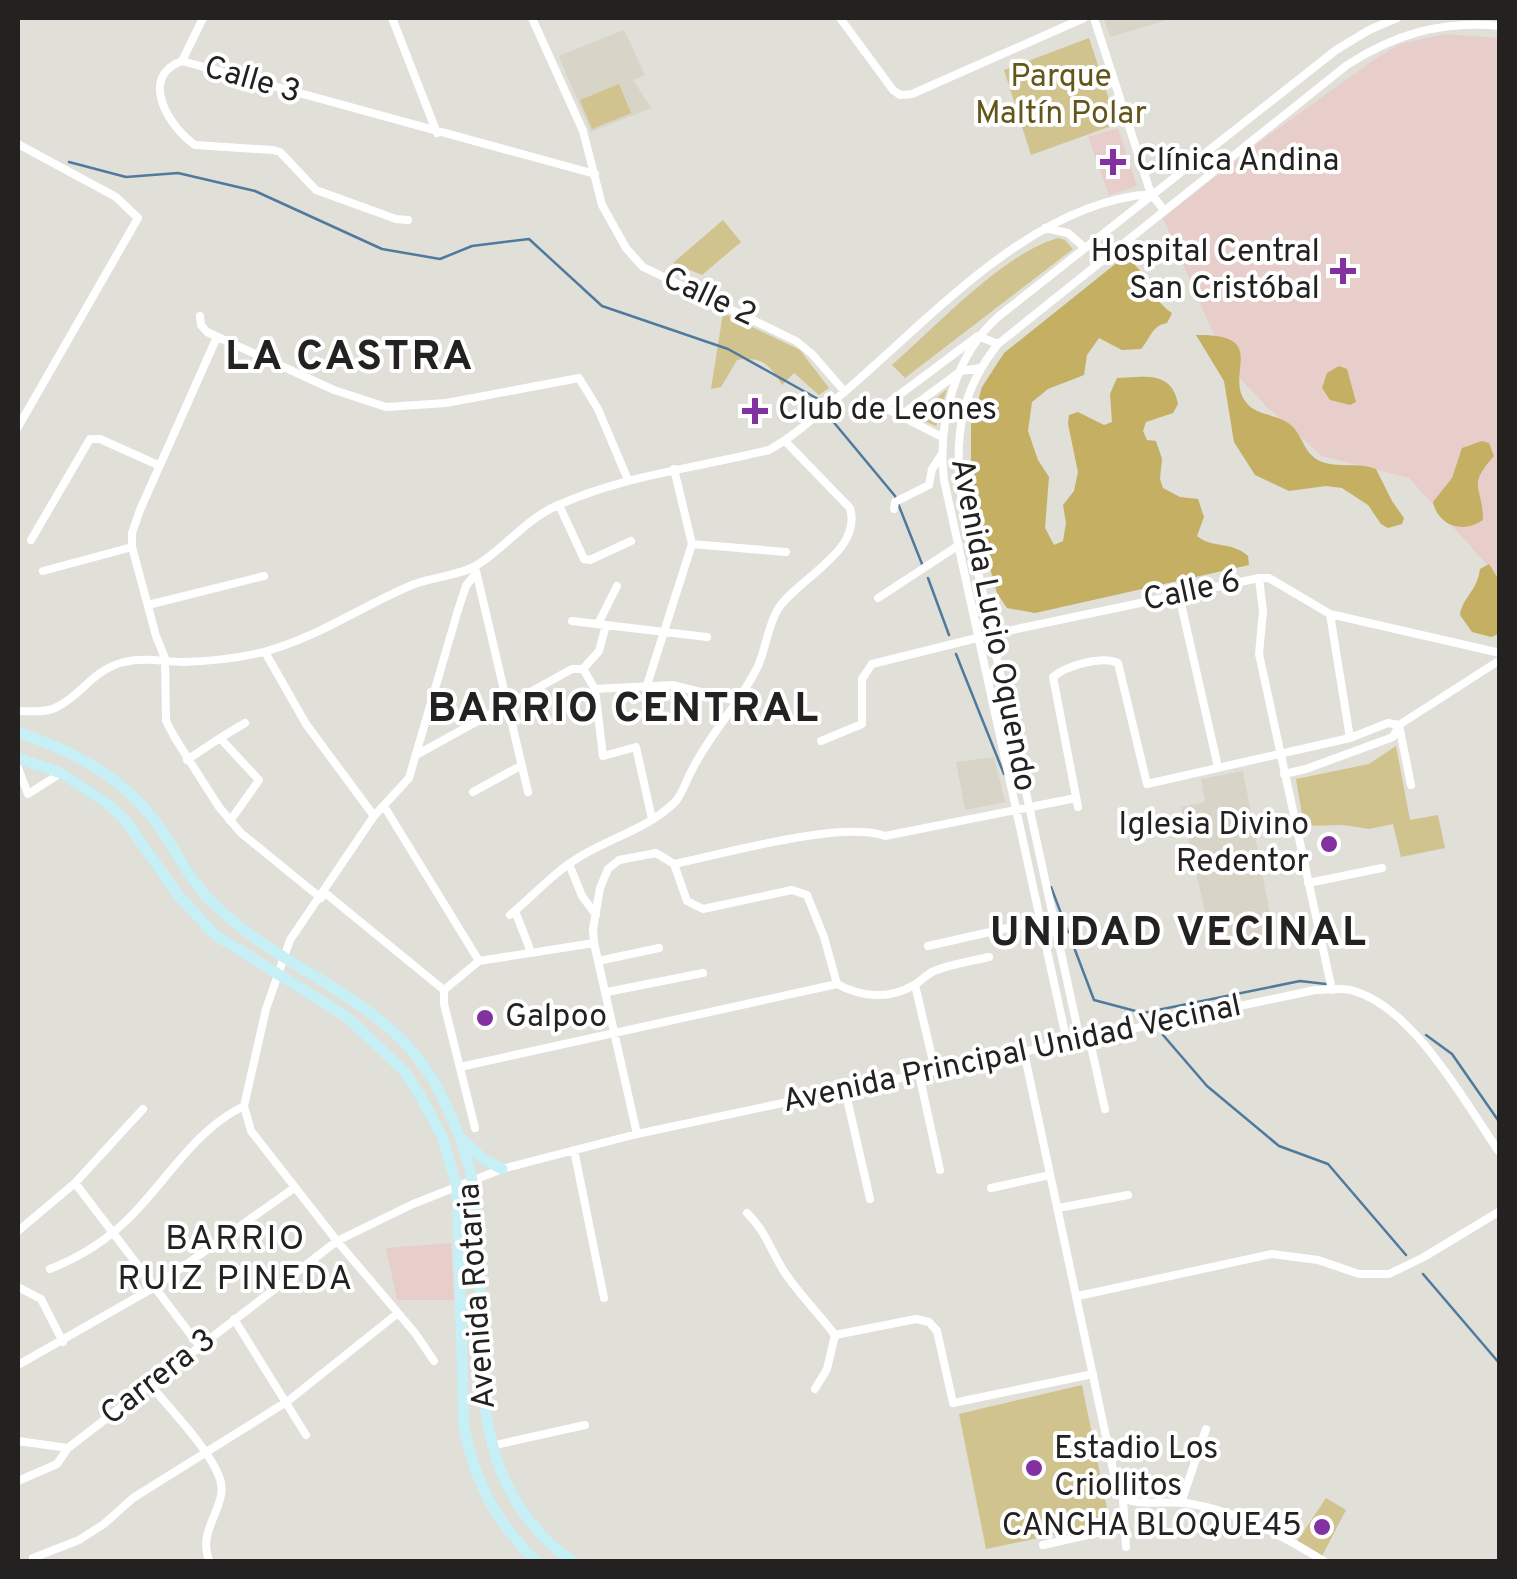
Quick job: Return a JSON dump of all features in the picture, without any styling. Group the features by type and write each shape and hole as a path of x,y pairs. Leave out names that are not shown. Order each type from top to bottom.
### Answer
{"main road":[{"name":"Avenida Rotaria","path":"18,732 63,748 120,784 158,825 208,899 230,920 376,1015 428,1072 458,1133 472,1182 482,1388 491,1446 512,1495 530,1523 573,1562"},
{"name":"Avenida Rotaria","path":"18,758 62,774 95,794 126,820 178,895 214,934 330,1003 404,1070 433,1116 450,1156 457,1187 464,1427 469,1454 494,1513 537,1562"},
{"path":"458,1133 476,1153 502,1168"}],"street":[{"path":"182,61 204,18"},
{"path":"392,18 437,133"},
{"name":"Calle 2","path":"532,18 583,131 610,224 643,267 787,336 812,354 845,392"},
{"path":"840,18 892,90 900,95 912,94 1084,18"},
{"path":"1094,18 1151,194 1164,210"},
{"path":"1368,30 1381,18"},
{"name":"Avenida Lucio Oquendo","path":"1067,1042 1014,811 942,454 942,437 962,371 978,336 1084,248 1308,72 1368,30 1397,18"},
{"name":"Avenida Lucio Oquendo","path":"1105,1109 1028,808 967,524 956,458 962,408 980,368 998,344 1318,86 1374,48 1425,29 1459,20 1500,26"},
{"name":"Calle 3","path":"408,220 316,190 280,152 195,145 172,124 161,100 162,78 170,65 182,61 595,174"},
{"path":"1308,72 1318,86"},
{"path":"18,144 116,197 138,218 18,428"},
{"path":"433,1358 250,1131 244,1106 272,987 290,940 374,816 409,778 466,586 476,570 522,527 559,505 628,480 754,454 785,442 998,258 1045,228 1117,200 1151,194"},
{"path":"1045,228 1068,233 1084,248"},
{"path":"200,316 202,325 218,337 334,390 386,408 446,403 579,378 598,409 628,480"},
{"path":"942,437 884,407 978,336 998,344"},
{"path":"218,337 158,465 132,533 132,547 165,658 166,721 187,760 241,834 444,990"},
{"path":"900,417 962,371 980,368"},
{"path":"31,540 90,439 100,438 158,465"},
{"path":"531,952 512,913 569,864 677,801 704,745 757,668 776,612 850,532 854,518 850,508 785,442"},
{"path":"894,508 895,502 928,485 942,454"},
{"path":"648,685 692,544 674,469"},
{"path":"559,505 584,559 590,560 631,541"},
{"path":"692,544 786,552"},
{"path":"878,598 959,545"},
{"path":"43,571 132,547"},
{"path":"18,710 54,708 98,672 138,659 181,662 265,652 324,631 432,577 476,570"},
{"path":"476,570 528,792"},
{"path":"148,604 264,576"},
{"path":"1259,578 1263,611 1260,654 1332,990"},
{"name":"Calle 6","path":"978,638 1269,578 1330,614 1500,656"},
{"path":"418,754 562,672 583,668 599,651 603,623 617,586"},
{"path":"1179,595 1218,767"},
{"path":"1330,614 1350,738"},
{"path":"572,621 706,638"},
{"path":"821,741 862,724 862,679 872,664 978,638"},
{"path":"265,652 306,724 374,816"},
{"path":"1284,774 1393,737 1398,725 1500,656"},
{"path":"674,864 820,835 857,830 885,836 1077,802 1053,677 1058,672 1110,659 1118,663 1147,784 1350,738 1388,723 1398,725"},
{"path":"583,668 595,688 603,756 636,746 652,818"},
{"path":"595,688 689,688 737,701"},
{"path":"187,760 245,723"},
{"path":"1398,725 1411,786"},
{"path":"220,738 259,780 230,821"},
{"path":"473,792 522,765"},
{"path":"18,768 28,794 62,774"},
{"path":"384,806 479,961"},
{"path":"637,1134 594,944 600,888 608,869 619,860 656,853 674,864 687,901 703,909 792,890 808,895 837,984"},
{"path":"569,864 582,896 596,915"},
{"path":"1308,884 1382,868"},
{"path":"928,946 1038,921"},
{"path":"444,990 479,961 594,944"},
{"path":"598,961 659,948"},
{"path":"460,1067 837,984 860,995 888,995 939,969 989,957"},
{"path":"607,992 703,973"},
{"path":"914,985 935,1070"},
{"path":"444,990 474,1128"},
{"name":"Avenida Principal Unidad Vecinal","path":"457,1187 502,1168 637,1134 1315,990 1353,990 1379,1004 1420,1038 1500,1153"},
{"path":"1024,1052 1115,1486 1123,1499 1126,1546"},
{"path":"919,1074 940,1170"},
{"path":"845,1090 870,1199"},
{"path":"50,1269 82,1256 113,1233 224,1117 244,1106"},
{"path":"18,1231 75,1182 143,1109"},
{"path":"574,1150 604,1298"},
{"path":"991,1188 1050,1176"},
{"path":"75,1182 201,1348"},
{"name":"Carrera 3","path":"18,1481 57,1464 68,1448 337,1242 457,1187"},
{"path":"18,1365 153,1288 294,1188"},
{"path":"1058,1208 1128,1195"},
{"path":"1078,1296 1272,1254 1318,1260 1360,1274 1389,1274 1500,1210"},
{"path":"746,1213 760,1226 799,1292 835,1335"},
{"path":"18,1287 41,1300 63,1342"},
{"path":"18,1300 31,1292"},
{"path":"33,1558 92,1532 133,1498 288,1401 398,1313"},
{"path":"835,1335 916,1318 929,1322 937,1331 953,1404 1094,1374"},
{"path":"234,1320 306,1435"},
{"path":"815,1389 828,1369 835,1335"},
{"path":"150,1384 221,1481 204,1542 210,1562"},
{"path":"491,1446 584,1425"},
{"path":"1181,1502 1206,1429"},
{"path":"18,1441 68,1448"},
{"path":"1123,1499 1181,1502 1275,1531 1325,1562"},
{"path":"1043,1546 1123,1527"}],"shaded area":[{"path":"1104,18 1170,18 1170,19 1110,37"},
{"path":"624,30 645,75 633,80 651,108 591,132 559,56"},
{"name":"Hospital Central San Cristóbal","path":"1445,34 1499,38 1499,578 1409,478 1322,456 1233,371 1163,218 1378,57 1400,44"},
{"name":"Clínica Andina","path":"1118,128 1137,186 1109,195 1088,137"},
{"path":"1124,257 1139,269 1158,300 1172,313 1141,349 1122,350 1099,338 1087,355 1084,375 1048,389 1032,402 1028,431 1049,477 1045,528 1054,545 1063,541 1063,505 1074,491 1078,472 1069,415 1078,412 1104,425 1112,422 1110,394 1117,378 1155,378 1170,385 1178,404 1173,413 1146,422 1143,431 1147,440 1156,441 1162,459 1163,488 1180,497 1198,499 1204,517 1197,536 1242,551 1248,556 1249,565 1035,613 1007,608 997,593 984,547 971,474 971,425 982,387 1004,353"},
{"path":"1196,335 1219,336 1239,348 1240,390 1245,401 1255,410 1292,426 1316,459 1376,469 1404,518 1402,524 1388,528 1381,524 1368,505 1342,488 1289,491 1255,475 1234,442 1224,381"},
{"path":"1339,366 1347,369 1356,402 1350,405 1330,400 1322,388 1327,373"},
{"path":"1482,441 1489,443 1494,456 1478,481 1483,520 1467,526 1452,525 1440,517 1433,502 1452,478 1462,448"},
{"path":"1489,564 1499,580 1499,634 1491,637 1472,632 1460,615 1480,569"},
{"path":"994,757 1005,802 965,810 956,762"},
{"path":"1243,771 1274,936 1212,942 1181,807 1205,802 1201,779"},
{"path":"451,1243 454,1300 397,1300 386,1248"}],"green space":[{"name":"Parque Maltín Polar","path":"1089,38 1117,124 1031,155 1004,70"},
{"path":"619,84 631,113 592,129 580,100"},
{"path":"723,220 741,242 702,275 673,263"},
{"path":"1058,238 1073,249 905,378 892,365 992,275 1037,246"},
{"path":"723,313 800,350 829,388 819,395 794,373 782,385 764,363 746,359 737,360 721,387 711,389"},
{"path":"947,389 936,426 915,417"},
{"path":"1396,746 1410,820 1438,815 1445,848 1401,857 1393,824 1369,829 1304,826 1296,779 1369,764"},
{"name":"Estadio Los Criollitos","path":"1082,1385 1110,1523 986,1549 959,1414"},
{"name":"CANCHA BLOQUE45","path":"1326,1498 1346,1510 1322,1556 1296,1543"}],"waterway":[{"path":"69,162 126,177 178,173 255,191 382,249 440,259 472,246 529,239 602,306 728,349 818,399"},
{"path":"831,419 895,496 922,564"},
{"path":"928,578 949,635"},
{"path":"956,654 1004,774"},
{"path":"1051,887 1068,932"},
{"path":"1072,942 1094,1000 1143,1013 1300,981 1326,984"},
{"path":"1163,1035 1207,1086 1279,1146 1328,1164 1406,1255"},
{"path":"1426,1035 1452,1054 1500,1123"},
{"path":"1423,1274 1500,1364"}],"place":[{"name":"Clínica Andina","path":"1113,162"},
{"name":"Hospital Central San Cristóbal","path":"1343,271"},
{"name":"Club de Leones","path":"755,411"},
{"name":"Iglesia Divino Redentor","path":"1329,844"},
{"name":"Galpoo","path":"485,1018"},
{"name":"Estadio Los Criollitos","path":"1034,1468"},
{"name":"CANCHA BLOQUE45","path":"1322,1527"}],"district":[{"name":"LA CASTRA","path":"350,358"},
{"name":"BARRIO CENTRAL","path":"624,710"},
{"name":"UNIDAD VECINAL","path":"1179,934"},
{"name":"BARRIO RUIZ PINEDA","path":"236,1260"}]}
